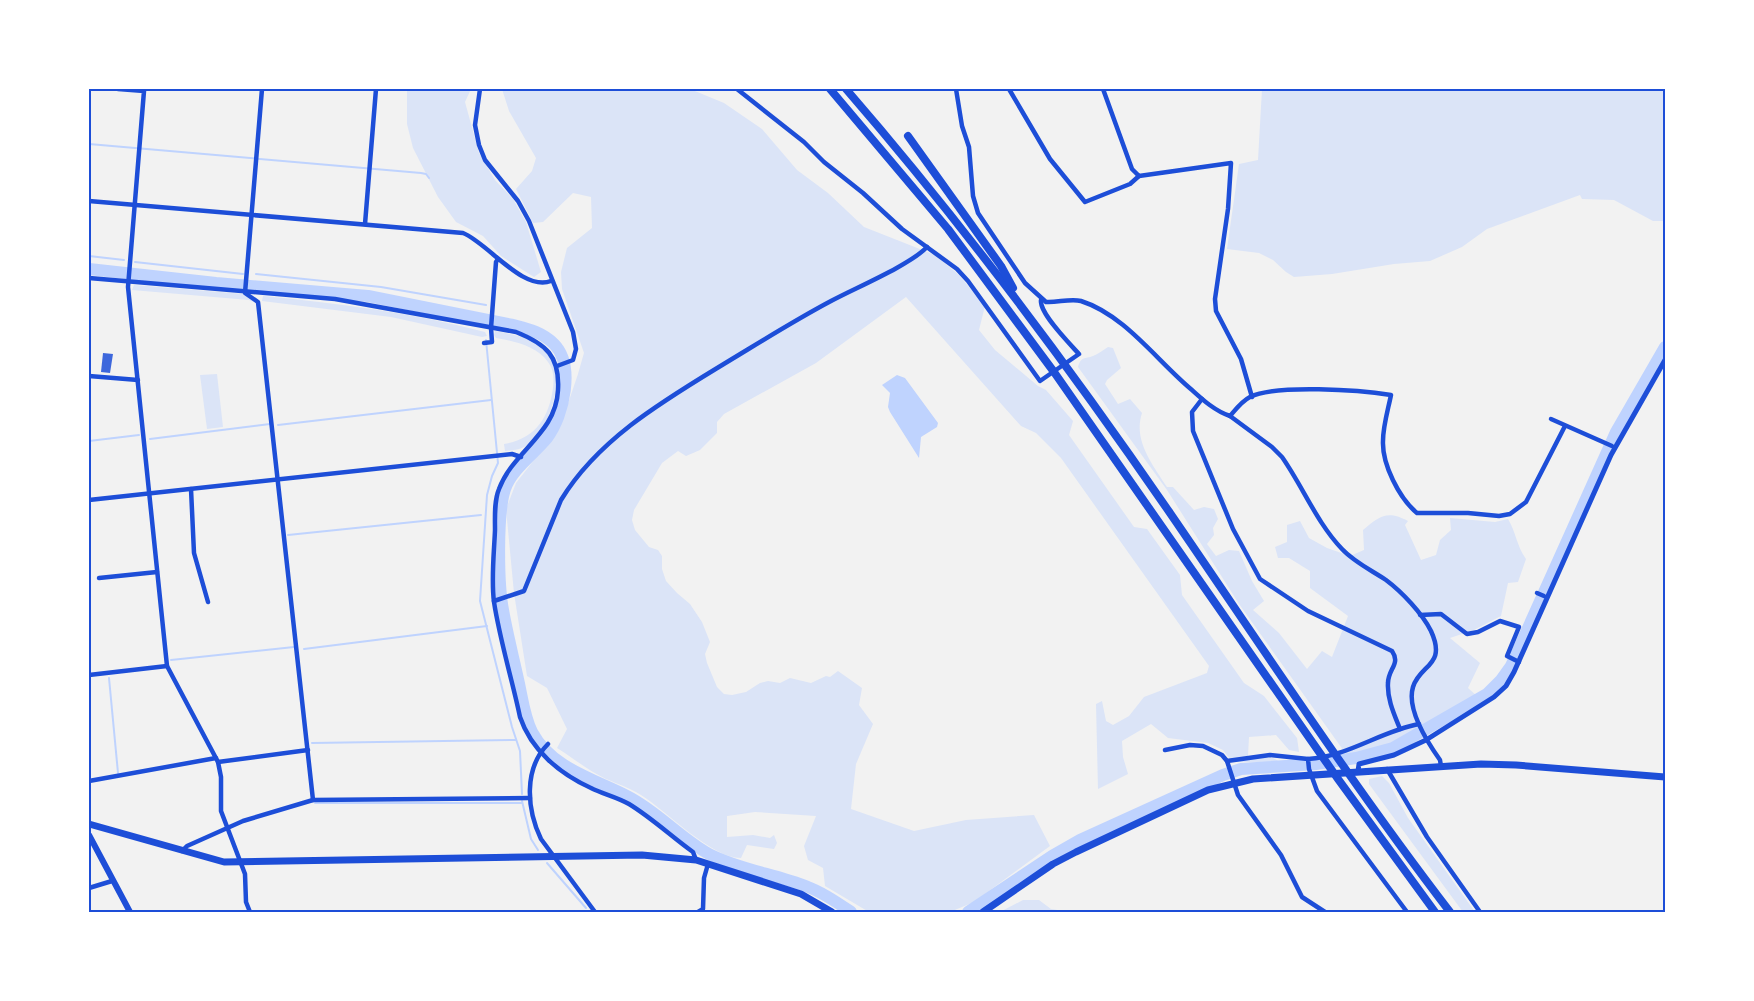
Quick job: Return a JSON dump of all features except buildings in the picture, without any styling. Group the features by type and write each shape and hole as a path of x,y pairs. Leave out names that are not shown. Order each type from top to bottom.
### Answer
{"highway":[{"path":"830,89 900,170 988,281 1054,372 1318,750 1435,912"},
{"path":"846,89 956,221 1028,314 1170,513 1331,747 1355,774 1450,912"},
{"path":"908,136 1001,266 1028,314"}],"main road":[{"path":"983,912 1053,864 1177,803 1232,780 1310,772 1355,774 1387,769 1516,765 1665,777"},
{"path":"89,824 224,862 642,855 696,860 801,894 832,912"},
{"path":"89,835 130,912"}],"street":[{"path":"118,89 144,91 128,281 167,666 217,760 220,777 219,802 227,829 245,874 246,902 250,912"},
{"path":"245,291 262,89"},
{"path":"365,224 376,89"},
{"path":"480,89 475,125 479,146 493,172 518,201 573,332 576,350 574,360 558,365"},
{"path":"737,89 804,142 824,162 968,281 1040,382 1079,354 1042,308 1041,300"},
{"path":"956,89 962,126 969,148 973,196 978,213 1025,283 1041,300 1052,303 1080,301 1109,315 1202,399 1230,416 1282,457 1326,529 1344,550 1387,581 1420,615 1431,631 1435,646 1435,656 1412,689 1419,725 1425,738 1440,760 1441,766"},
{"path":"1009,89 1050,159 1085,202 1130,184 1139,176 1231,163 1228,209 1215,300 1216,311 1240,359 1252,396"},
{"path":"1103,89 1132,169 1139,176"},
{"path":"89,201 463,233 483,244 498,258 530,280 542,283 551,281"},
{"path":"496,600 524,591 561,500 569,487 596,455 633,424 701,378 801,317 906,261 927,247"},
{"path":"487,343 492,342 491,326 496,262 498,258"},
{"path":"89,278 360,303 516,332 532,338 552,354 558,365 558,391 549,423 505,477 498,490 493,572 496,600 520,718 525,733 541,751 577,781 637,810 694,852 696,860"},
{"path":"245,291 258,302 313,800"},
{"path":"1355,774 1358,764 1394,755 1501,692 1611,455 1665,360"},
{"path":"89,376 138,380"},
{"path":"1230,416 1242,402 1252,396 1318,389 1391,395 1383,442 1384,450 1394,481 1411,508 1417,513 1468,513 1499,516 1510,514 1526,502 1565,426"},
{"path":"1202,399 1192,412 1193,432 1233,529 1255,572 1267,585 1308,611 1392,651 1396,656 1396,664 1388,680 1388,691 1400,729"},
{"path":"1551,419 1612,446"},
{"path":"89,500 512,454 522,457"},
{"path":"191,488 194,554 208,602"},
{"path":"99,578 157,572"},
{"path":"1537,593 1544,596"},
{"path":"1420,615 1441,614 1467,634 1478,632 1500,621 1519,627 1508,657 1517,661"},
{"path":"89,675 167,666"},
{"path":"1227,763 1270,755 1308,760 1348,749 1400,729 1419,725"},
{"path":"548,744 541,751 532,771 530,798 536,830 595,912"},
{"path":"1165,750 1190,745 1203,746 1215,750 1227,763 1238,795 1282,855 1302,897 1325,912"},
{"path":"89,781 217,760 308,750"},
{"path":"1308,760 1310,772 1318,791 1407,912"},
{"path":"1387,769 1427,837 1480,912"},
{"path":"182,851 187,846 257,816 313,800 530,798"},
{"path":"698,912 703,909 704,878 708,864"},
{"path":"89,888 112,881"}],"shaded area":[{"path":"407,89 471,89 465,102 479,153 495,180 513,199 526,222 541,272 534,277 501,256 483,236 456,222 438,197 413,148 407,124"},
{"path":"502,89 690,89 724,103 762,129 797,170 828,193 864,227 935,255 959,275 985,306 979,330 995,350 1038,386 1046,390 1073,421 1069,435 1134,527 1147,529 1180,575 1182,595 1244,683 1264,696 1297,738 1299,752 1289,750 1276,735 1249,737 1248,756 1273,758 1280,762 1232,762 1223,750 1208,743 1168,738 1151,724 1122,741 1123,757 1128,774 1098,789 1096,704 1102,701 1106,721 1113,725 1129,716 1144,697 1207,673 1209,666 1061,458 1036,433 1021,426 906,297 816,363 724,414 717,422 717,433 700,450 686,456 678,451 662,463 634,510 632,520 635,530 649,547 658,550 662,556 662,569 666,581 690,604 702,622 710,642 705,654 707,663 717,687 724,694 732,695 746,692 760,683 768,681 780,683 790,678 811,683 826,676 830,677 838,671 862,688 859,705 873,724 856,764 851,809 914,831 966,820 1034,815 1050,846 974,902 950,912 869,912 825,886 823,868 808,860 804,846 816,816 755,812 727,816 727,837 753,835 770,838 774,835 777,843 774,849 747,845 741,858 729,856 703,843 641,795 600,776 557,748 567,729 547,688 527,676 514,593 506,509 516,483 560,427 584,353 562,289 561,272 567,248 592,228 591,197 573,193 543,222 533,223 516,189 532,171 536,158 509,111"},
{"path":"1262,89 1665,89 1665,221 1653,221 1614,200 1582,199 1580,195 1487,229 1462,247 1430,261 1294,277 1273,260 1259,253 1227,249 1239,164 1258,160"},
{"path":"134,285 244,294 256,303 249,300 132,290"},
{"path":"263,296 347,305 402,314 458,325 485,332 487,336 482,337 391,317 262,301"},
{"path":"495,331 523,337 542,347 553,362 556,374 554,401 543,427 527,445 517,450 505,451 504,444 515,441 532,432 544,418 551,399 553,375 548,362 538,352 517,343 496,338 494,335"},
{"path":"1108,347 1113,348 1121,368 1105,384 1118,404 1130,399 1142,413 1140,433 1142,442 1156,470 1167,487 1173,487 1194,510 1204,507 1214,509 1218,519 1213,528 1214,535 1207,544 1216,556 1229,550 1239,551 1252,581 1264,601 1253,610 1279,633 1307,669 1322,651 1332,657 1348,616 1310,588 1310,571 1289,558 1278,558 1275,547 1287,542 1287,525 1300,521 1309,538 1327,548 1350,556 1364,550 1363,530 1379,518 1389,515 1394,516 1408,521 1405,525 1421,560 1436,555 1440,540 1451,530 1450,518 1495,522 1508,519 1526,559 1518,582 1508,583 1501,616 1474,630 1450,638 1480,663 1468,688 1477,696 1397,742 1362,753 1346,754 1239,604 1167,490 1078,367 1082,359 1095,355"},
{"path":"217,374 223,427 207,429 200,375"},
{"path":"1382,776 1389,783 1408,818 1475,912 1463,912 1369,784 1369,779"},
{"path":"1023,900 1039,900 1051,909 1071,912 1000,912"}],"water":[{"path":"897,375 905,378 938,423 937,427 921,437 919,458 890,412 888,407 890,393 882,385"}],"waterway":[{"path":"89,144 421,173 426,174 429,178"},
{"path":"89,256 124,260"},
{"path":"135,262 243,274"},
{"path":"89,269 216,283 368,296 513,325 535,332 554,344 564,364 565,391 562,404 553,429 547,438 518,468 508,482 502,500 500,531 499,567 501,598 525,713 532,732 550,755 562,764 638,802 698,848 733,864 808,887 825,895 851,912"},
{"path":"256,274 381,287 486,305"},
{"path":"486,340 498,463 487,495 480,601 512,727 520,751 522,794"},
{"path":"968,912 1052,856 1080,840 1223,775 1241,769 1316,764 1356,758 1393,748 1487,694 1501,680 1511,666 1616,432 1665,347"},
{"path":"278,425 491,400"},
{"path":"150,439 270,424"},
{"path":"89,441 139,435"},
{"path":"288,535 481,515"},
{"path":"304,649 487,626"},
{"path":"171,660 294,647"},
{"path":"109,678 118,773"},
{"path":"312,743 516,740"},
{"path":"522,801 531,839 538,850"},
{"path":"315,803 522,803"},
{"path":"547,863 586,908"}]}
